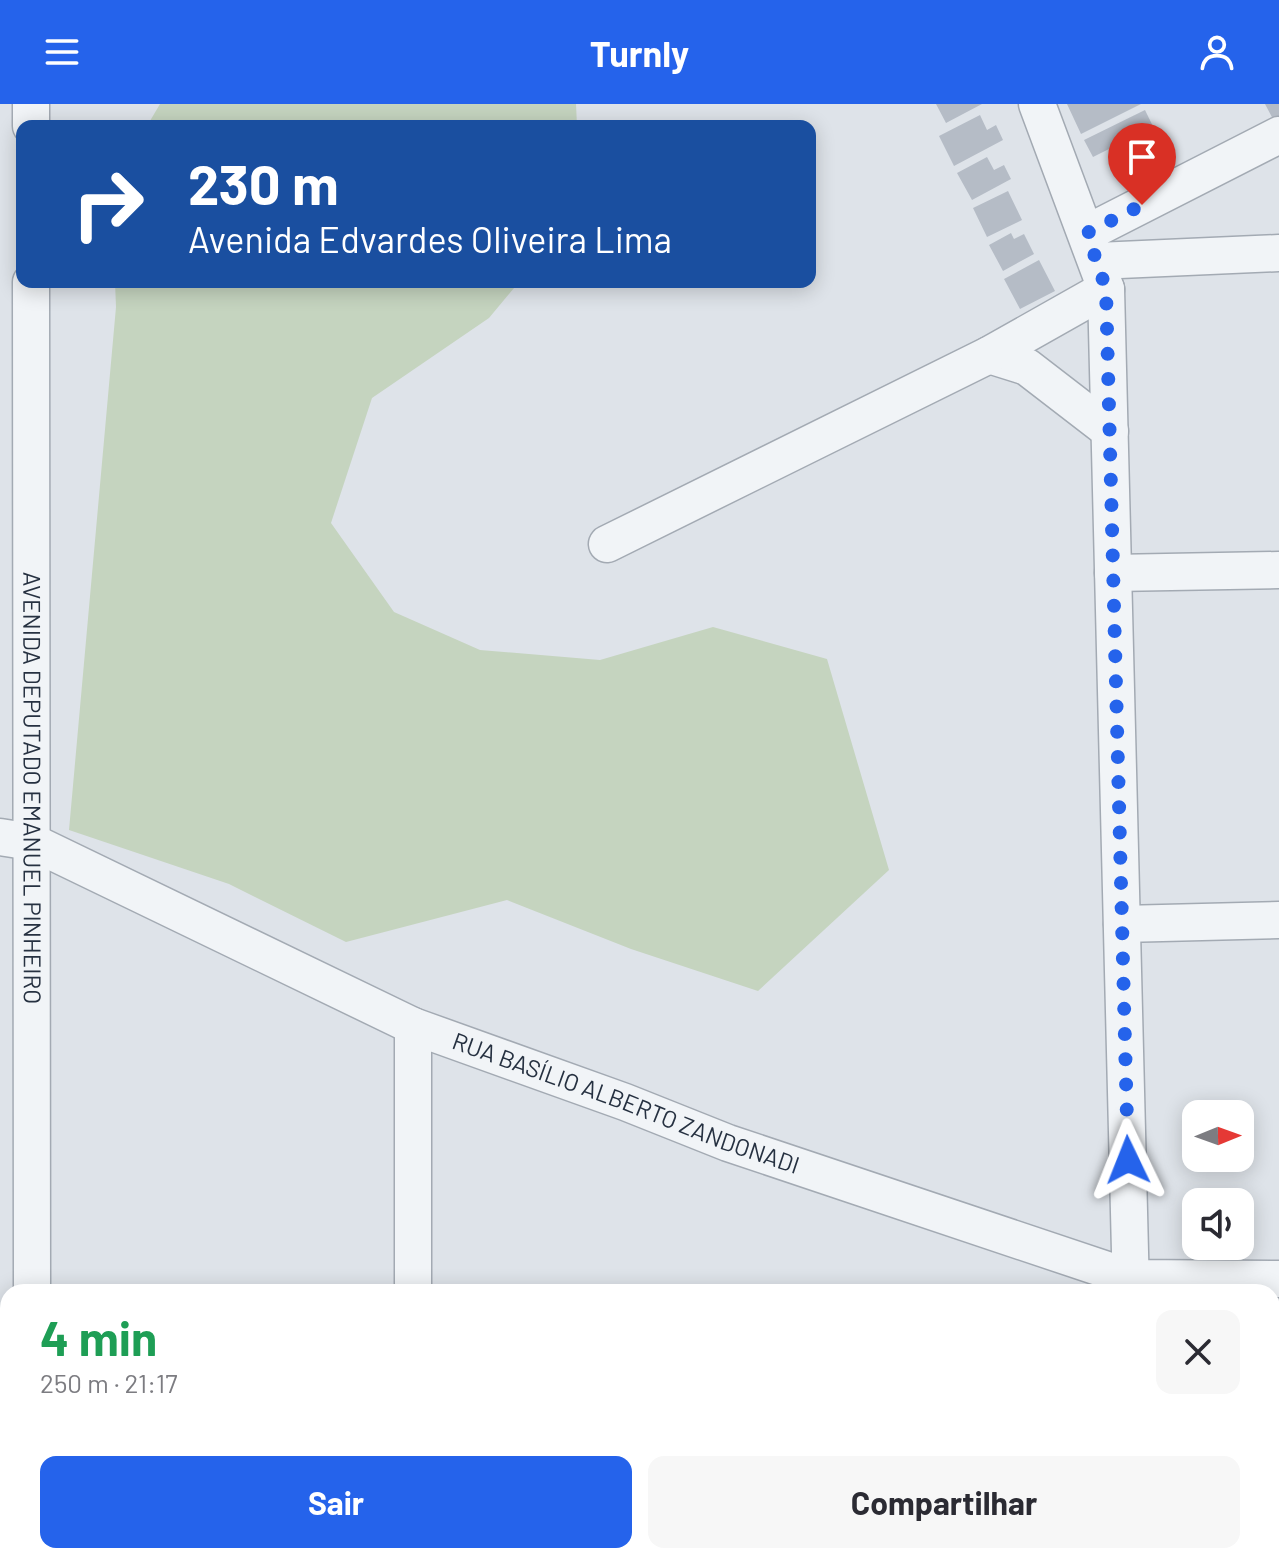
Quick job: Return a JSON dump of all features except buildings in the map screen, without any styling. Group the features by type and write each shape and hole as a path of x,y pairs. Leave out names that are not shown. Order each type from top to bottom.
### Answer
{"street":[{"path":"1037,104 1097,261 1110,431 1131,1284"},
{"path":"607,544 989,355 1097,261 1279,135"},
{"path":"1097,261 1279,253"},
{"name":"AVENIDA DEPUTADO EMANUEL PINHEIRO","path":"31,288 16,839 16,1174 31,1284"},
{"path":"989,355 1027,367 1110,431"},
{"path":"1113,573 1279,570"},
{"name":"RUA BASÍLIO ALBERTO ZANDONADI","path":"16,839 413,1026 728,1143 1128,1284"},
{"path":"1122,924 1279,920"},
{"path":"413,1026 413,1284"},
{"name":"RUA BASÍLIO ALBERTO ZANDONADI","path":"1156,1284 1279,1279"}],"green space":[{"path":"160,104 576,104 577,120 151,120"},
{"path":"115,288 514,288 489,318 372,398 331,523 394,612 480,650 600,660 713,627 827,659 889,870 758,991 631,949 507,900 346,942 229,884 69,830"}],"route":[{"path":"1128,1160 1106,289 1087,233 1142,205"}]}
